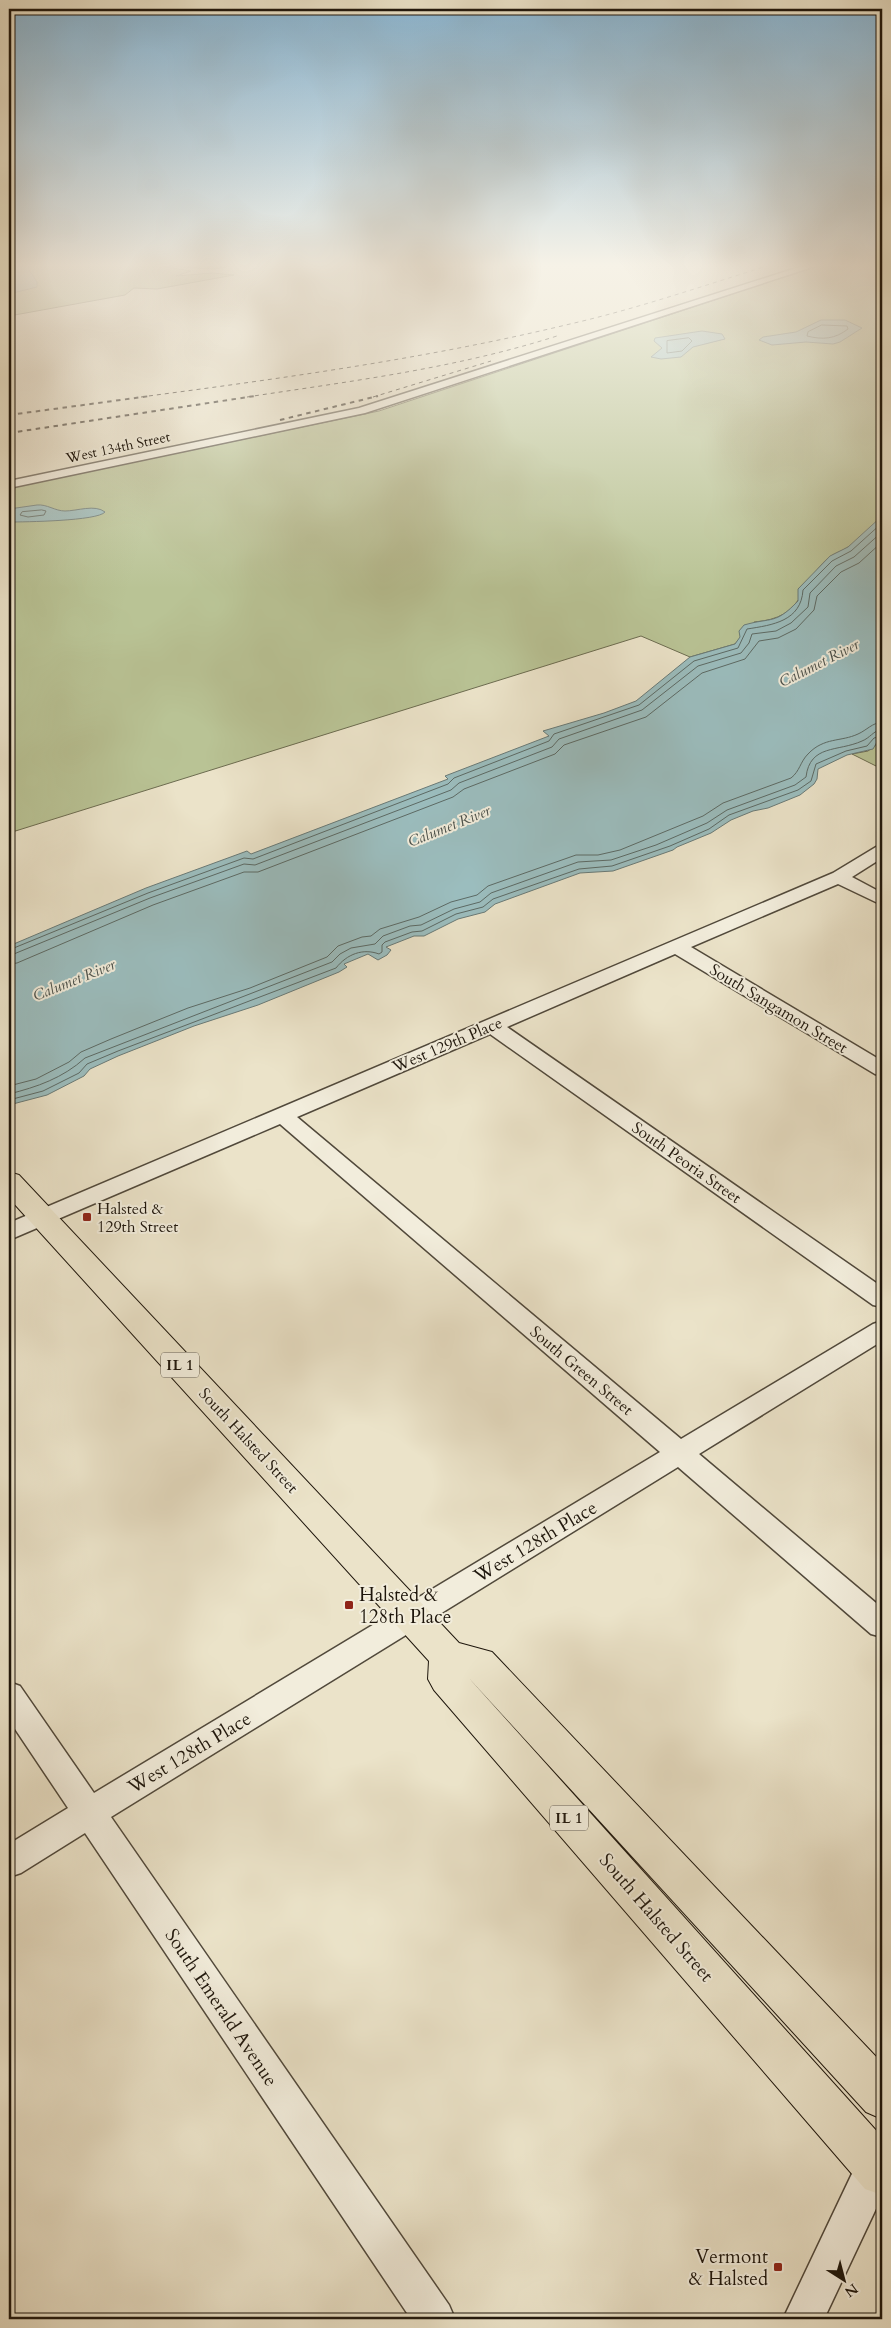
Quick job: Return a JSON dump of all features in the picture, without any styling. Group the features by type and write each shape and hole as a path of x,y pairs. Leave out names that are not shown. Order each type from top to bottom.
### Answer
{"main road":[{"name":"South Halsted Street","path":"9,1181 448,1656 447,1679 880,2164"},
{"path":"448,1656 479,1663 882,2096"}],"street":[{"name":"West 134th Street","path":"9,485 361,411 485,372"},
{"name":"West 129th Place","path":"9,1232 839,878 882,851"},
{"path":"839,878 882,900"},
{"name":"South Sangamon Street","path":"676,947 882,1070"},
{"name":"South Peoria Street","path":"491,1025 882,1300"},
{"name":"South Green Street","path":"282,1115 882,1625"},
{"name":"West 128th Place","path":"9,1862 882,1330"},
{"name":"South Emerald Avenue","path":"9,1695 435,2319"},
{"path":"803,2319 880,2164"}],"green space":[{"path":"498,372 882,372 882,516 853,544 828,558 818,569 792,607 783,614 771,619 754,622 735,644 690,657 641,636 9,833 9,488 379,411"},
{"path":"882,740 882,769 852,754 868,751"}],"water":[{"path":"37,505 61,511 96,508 105,512 99,515 76,519 9,522 9,509"},
{"name":"Calumet River","path":"882,516 882,740 877,742 873,749 847,755 818,769 817,779 814,784 800,795 731,820 711,833 673,850 613,871 580,873 495,904 485,912 458,919 424,936 414,936 386,947 391,950 387,955 378,960 368,954 344,964 347,967 339,972 258,1005 194,1026 118,1056 90,1069 84,1076 47,1095 9,1105 9,946 146,888 247,851 251,854 448,779 445,776 549,736 543,731 604,713 636,701 690,657 735,644 740,637 739,631 744,625 773,619 784,614 798,601 798,589 830,556 848,547"}],"railway":[{"path":"141,397 319,372"},
{"path":"247,397 407,372"},
{"path":"373,397 456,372"},
{"path":"9,415 150,396"},
{"path":"9,433 255,396"},
{"path":"280,420 378,396"}],"place":[{"name":"Halsted & 129th Street","path":"87,1217"},
{"name":"Halsted & 128th Place","path":"349,1605"},
{"name":"Vermont & Halsted","path":"778,2267"}]}
